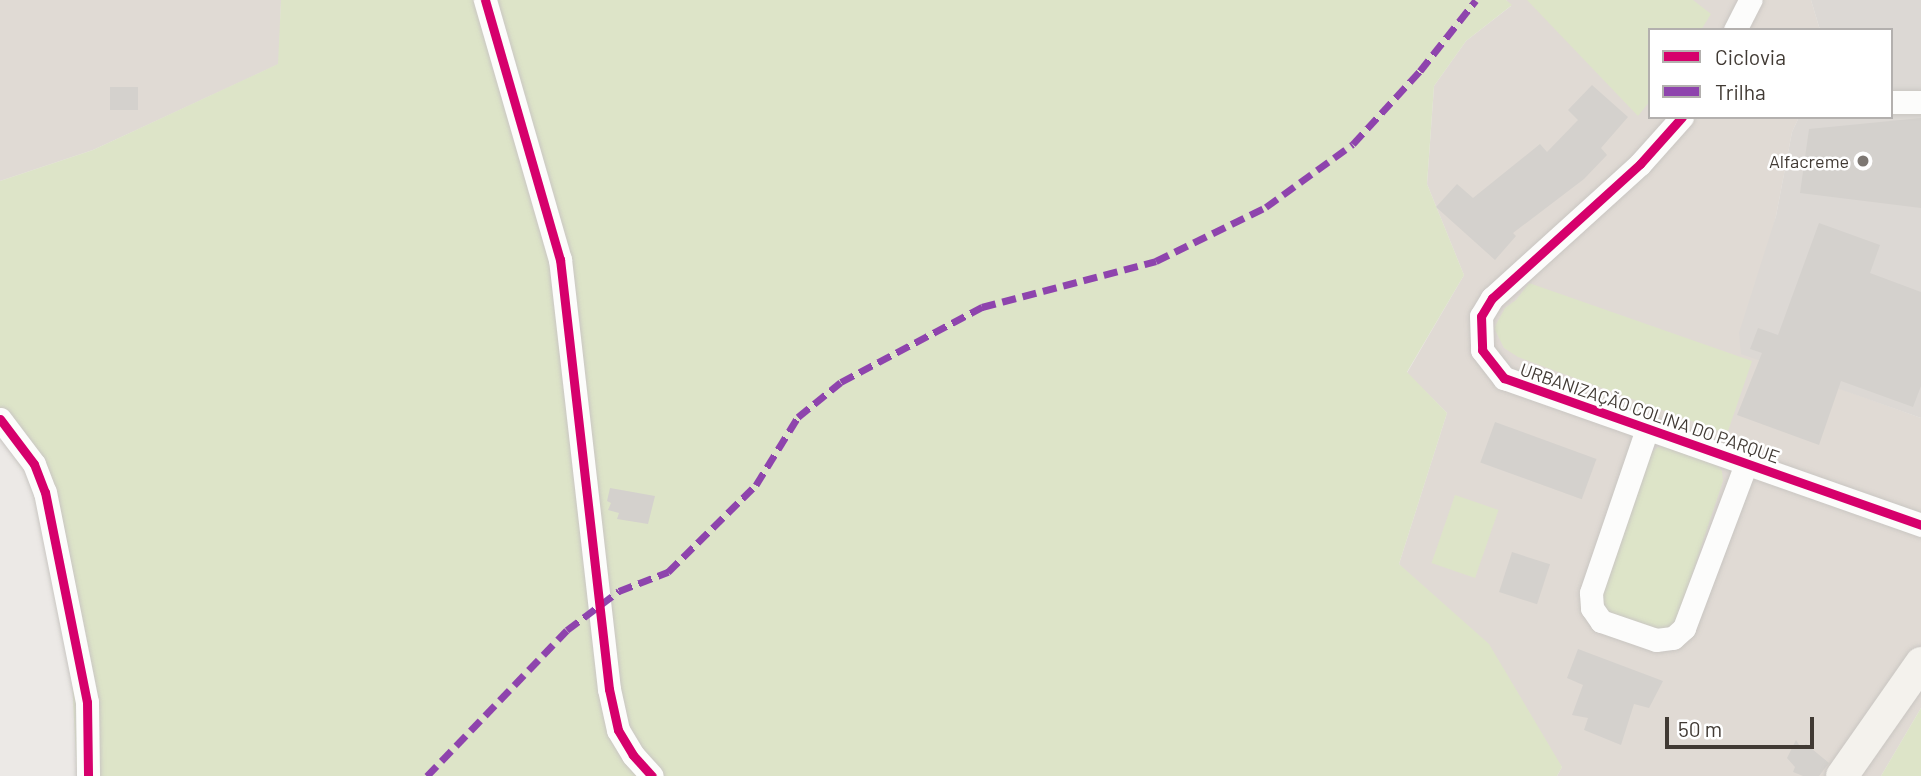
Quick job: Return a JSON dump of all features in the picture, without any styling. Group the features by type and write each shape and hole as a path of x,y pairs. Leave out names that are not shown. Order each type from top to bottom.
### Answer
{"street":[{"path":"485,0 560,260 609,689 618,730 633,755 652,776"},
{"path":"1736,28 1750,0"},
{"path":"1893,102 1921,102"},
{"name":"URBANIZAÇÃO COLINA DO PARQUE","path":"1680,119 1640,164 1492,298 1481,316 1482,350 1504,378 1921,525"},
{"path":"0,419 34,464 45,492 88,702 88,776"},
{"path":"1647,429 1591,593 1592,608 1601,621 1656,640 1673,638 1684,628 1746,464"},
{"path":"1842,776 1921,663"}],"shaded area":[{"path":"0,0 281,0 279,64 93,150 0,181"},
{"path":"1506,0 1811,0 1819,28 1648,28 1648,119 1798,119 1792,132 1776,216 1741,353 1921,418 1921,708 1881,776 1557,776 1562,767 1399,564 1447,413 1407,373 1464,275 1427,184 1434,86 1466,41 1511,6"},
{"path":"1811,0 1921,0 1921,418 1741,354 1739,333 1776,216 1792,132 1798,119 1893,119 1893,28 1819,28"}],"green space":[{"path":"281,0 1506,0 1512,5 1466,41 1434,86 1427,184 1464,275 1407,372 1447,413 1399,564 1489,644 1562,767 1557,776 77,776 68,603 34,464 0,411 0,181 93,150 278,64"},
{"path":"1527,0 1693,0 1711,14 1702,28 1648,28 1648,104 1638,116"},
{"path":"1529,283 1752,361 1727,434 1518,357 1504,348 1494,328 1505,308 1516,300"},
{"path":"1668,446 1716,464 1722,471 1723,481 1677,620 1669,630 1657,631 1609,614 1602,607 1599,596 1650,454 1658,447"},
{"path":"1455,495 1498,510 1475,578 1432,563"},
{"path":"1921,708 1921,776 1881,776"}],"building":[{"path":"1592,85 1628,117 1601,148 1607,155 1584,179 1513,233 1516,236 1495,260 1436,207 1457,184 1473,198 1540,144 1547,152 1578,120 1568,110"},
{"path":"110,87 138,87 138,110 110,110"},
{"name":"Alfacreme","path":"1921,118 1921,208 1800,193 1809,129"},
{"path":"1819,223 1880,245 1870,273 1921,292 1921,386 1913,407 1841,381 1819,445 1737,415 1762,353 1750,349 1758,328 1778,335"},
{"path":"1495,422 1596,459 1582,499 1480,462"},
{"path":"610,488 655,496 648,524 617,519 619,513 608,510 611,503 607,501"},
{"path":"1512,552 1550,564 1537,604 1499,592"},
{"path":"1578,649 1663,681 1649,708 1634,704 1621,745 1584,730 1588,718 1572,715 1583,685 1567,678"},
{"path":"1796,740 1801,748 1806,744 1829,763 1819,776 1803,776 1793,772 1795,767 1787,758"}],"marked path":[{"path":"427,776 567,630 619,591 668,572 756,485 798,417 841,382 982,307 1156,261 1266,207 1353,144 1420,71 1476,0"}],"cycle path":[{"path":"485,0 560,259 609,689 618,730 633,755 652,776"},
{"path":"1680,119 1640,164 1492,298 1481,316 1482,350 1504,378 1921,525"},
{"path":"0,419 34,464 45,492 87,702 88,776"}],"place":[{"name":"Alfacreme","path":"1863,161"}]}
